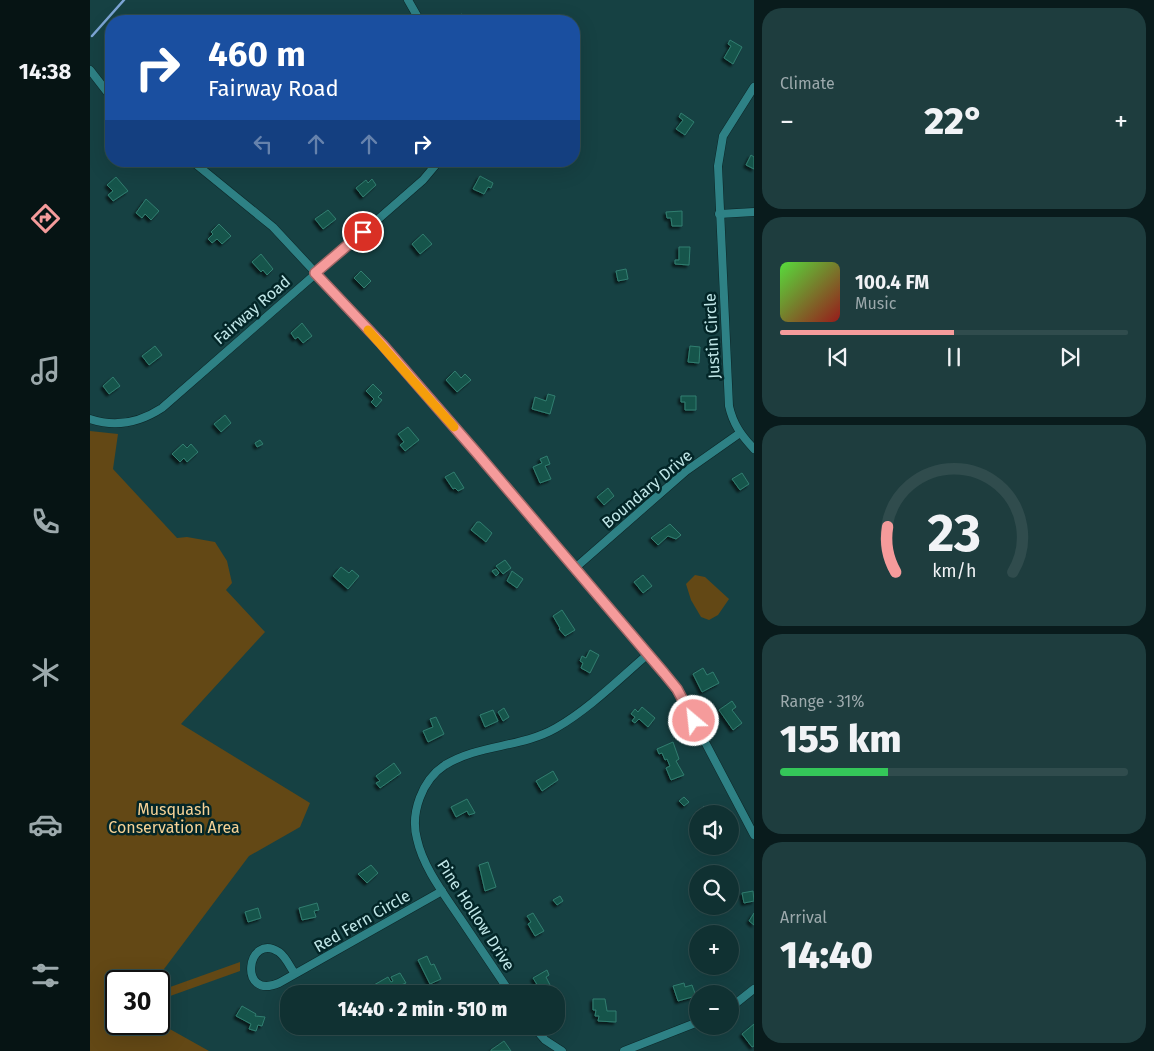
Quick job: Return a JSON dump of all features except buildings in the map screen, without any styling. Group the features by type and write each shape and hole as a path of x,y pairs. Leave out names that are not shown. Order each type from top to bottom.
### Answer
{"street":[{"path":"408,0 417,15"},
{"path":"90,70 105,89"},
{"name":"Justin Circle","path":"754,87 728,126 720,145 718,166 729,406 732,421 754,449"},
{"path":"199,167 273,226 382,344 677,689 754,835"},
{"name":"Fairway Road","path":"90,419 105,423 125,423 144,418 153,413 423,180 434,167"},
{"path":"719,214 754,212"},
{"name":"Boundary Drive","path":"574,569 686,471 740,433"},
{"name":"Pine Hollow Drive","path":"504,985 442,891 423,858 415,829 420,799 436,773 443,766 471,753 537,736 556,728 596,699 647,655"},
{"name":"Red Fern Circle","path":"295,974 283,956 274,949 262,950 257,953 250,963 250,969 255,981 266,986 273,986 295,974 442,891"},
{"path":"739,1001 754,989"},
{"path":"624,1051 689,1026"},
{"path":"541,1035 562,1051"}],"green space":[{"name":"Musquash Conservation Area","path":"90,431 118,434 113,469 177,538 187,537 215,542 227,561 232,583 226,590 265,632 181,724 310,803 300,827 249,856 163,970 105,970 105,1035 170,1035 170,1029 209,1051 90,1051"},
{"path":"695,575 705,577 729,599 718,615 709,620 701,617 691,600 686,584"},
{"path":"240,962 240,971 170,996 170,987"}],"waterway":[{"path":"111,15 124,0"},
{"path":"92,36 105,21"}],"slow traffic":[{"path":"368,330 454,427"}],"route":[{"path":"363,232 315,273 382,344 664,673 677,689 694,721"}]}
